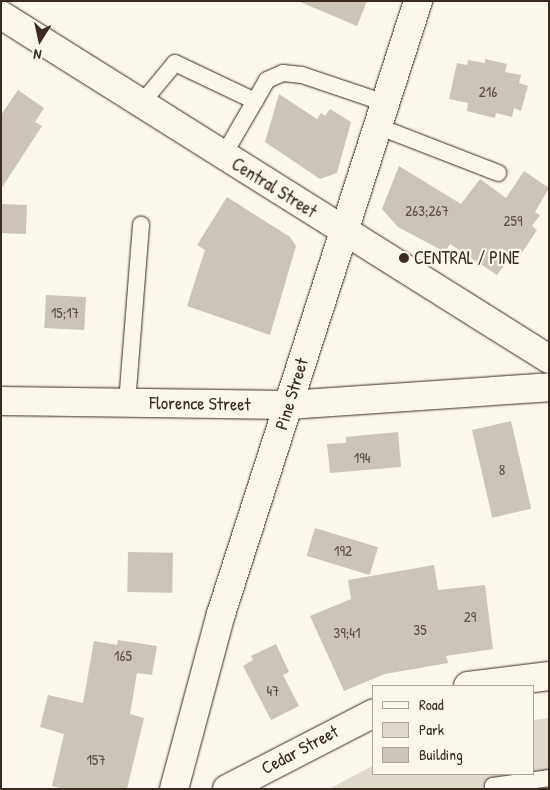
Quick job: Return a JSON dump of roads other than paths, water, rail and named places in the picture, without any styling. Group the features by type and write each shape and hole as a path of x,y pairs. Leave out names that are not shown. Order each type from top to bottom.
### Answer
{"main road":[{"name":"Pine Street","path":"174,789 221,614 342,231 418,1"},
{"name":"Central Street","path":"1,15 342,231 549,359"},
{"name":"Florence Street","path":"1,401 288,405 549,387"},
{"path":"476,685 549,676"},
{"name":"Cedar Street","path":"228,789 372,714"}],"lane":[{"path":"141,104 175,63 255,101"},
{"path":"223,156 267,80 283,74 302,75 498,173"},
{"path":"127,403 141,225"},
{"path":"488,788 549,778"}],"place":[{"name":"CENTRAL / PINE","path":"404,258"}]}
